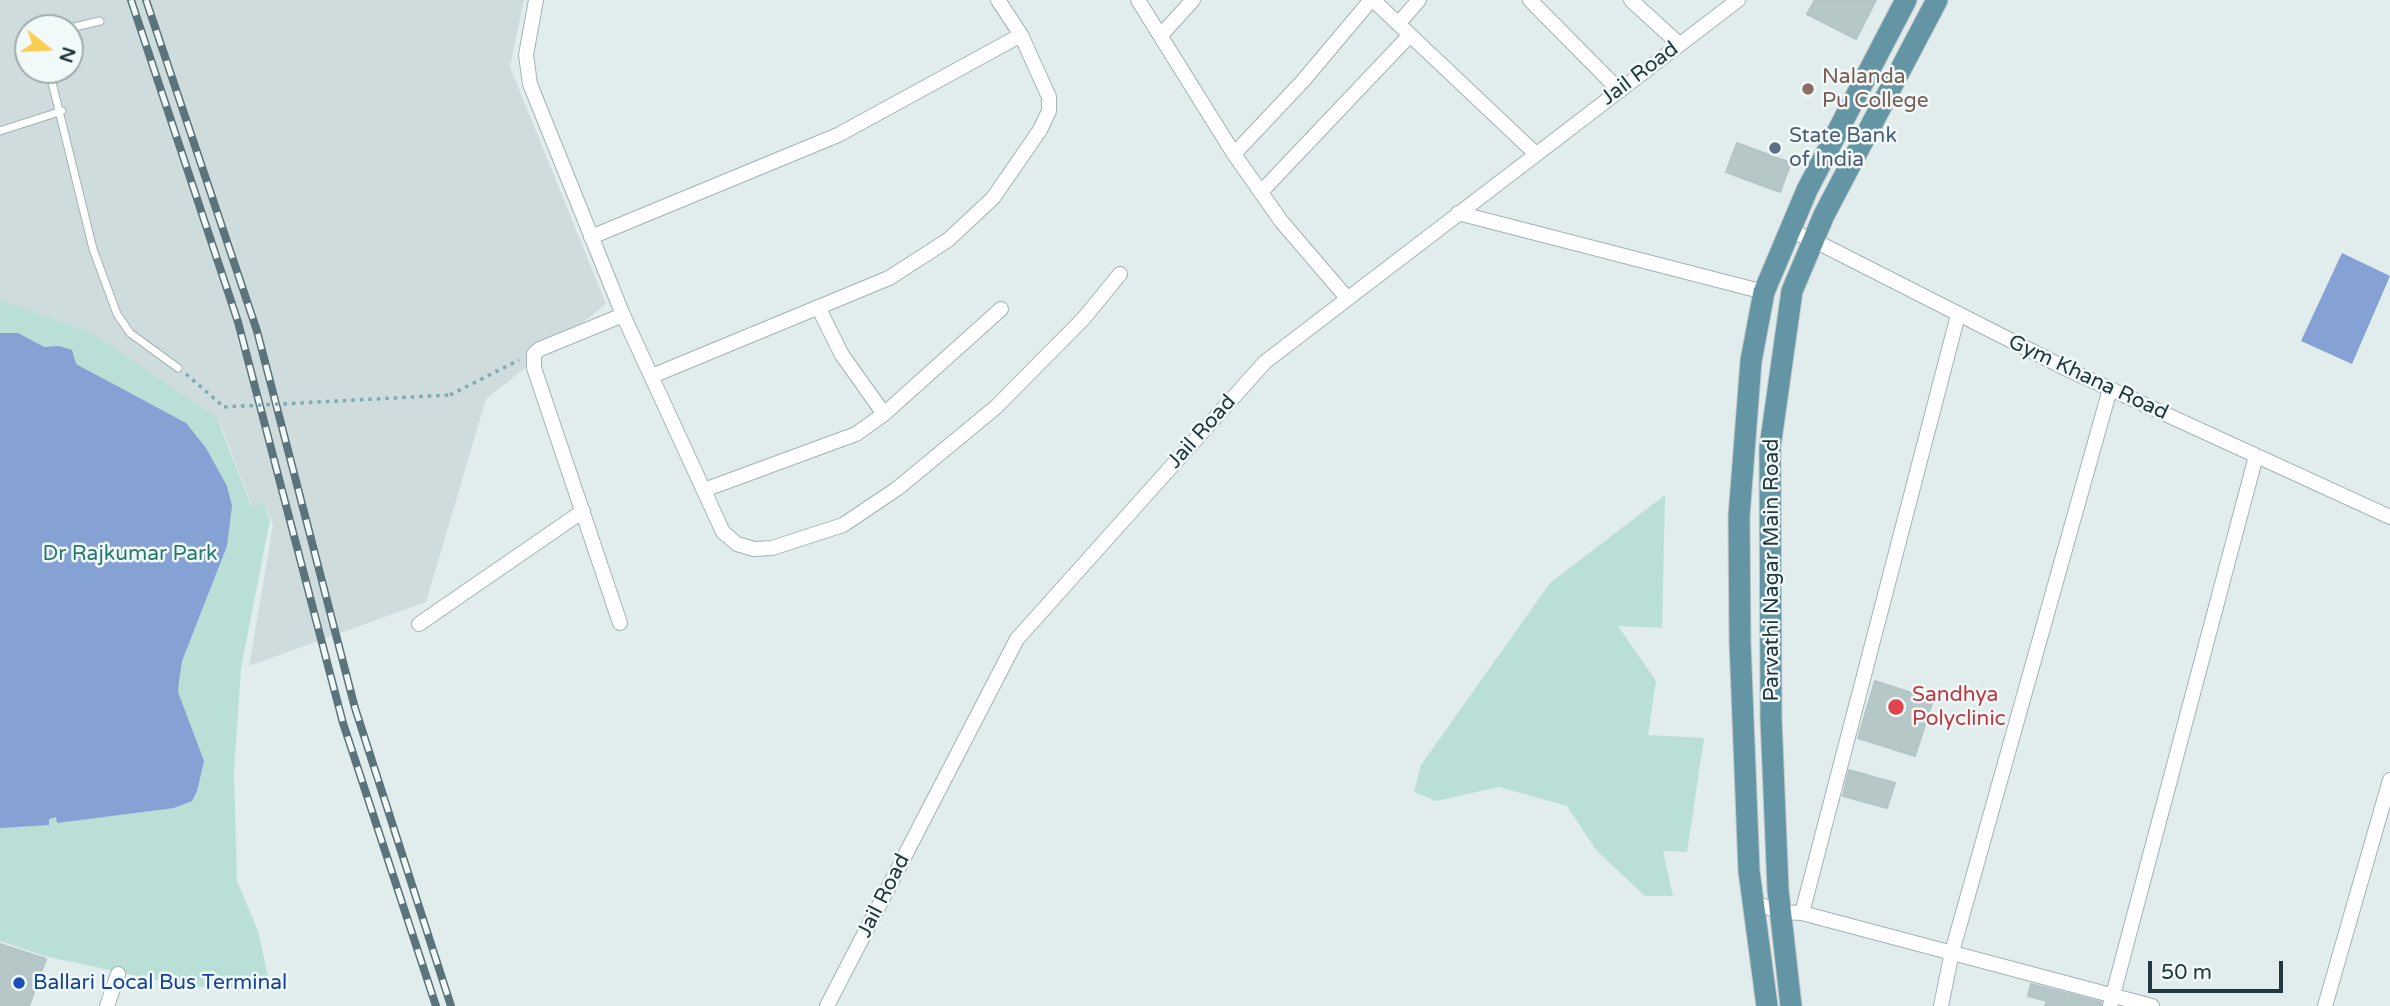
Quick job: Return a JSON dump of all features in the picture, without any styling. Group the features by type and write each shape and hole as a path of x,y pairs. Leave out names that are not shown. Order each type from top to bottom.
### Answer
{"main road":[{"name":"Parvathi Nagar Main Road","path":"1767,1006 1749,871 1740,642 1740,516 1751,361 1764,292 1807,190 1906,0"},
{"name":"Parvathi Nagar Main Road","path":"1791,1006 1780,912 1771,718 1770,447 1792,291 1814,240 1937,0"}],"street":[{"path":"536,0 526,55 530,84 623,315 723,532 737,544 754,549 772,548 843,525 898,488 996,407 1084,318 1120,274"},
{"path":"652,376 890,278 948,240 993,198 1030,146 1049,111 1049,97 1021,34 999,0"},
{"path":"1138,0 1234,154 1261,192 1347,298"},
{"path":"1161,35 1193,0"},
{"path":"1234,154 1302,82 1372,0 1536,154"},
{"path":"1398,24 1419,0"},
{"path":"1530,0 1619,90"},
{"path":"1631,0 1679,44"},
{"name":"Jail Road","path":"827,1006 1017,639 1265,362 1738,0"},
{"path":"591,237 838,135 1021,34"},
{"path":"1261,192 1410,35"},
{"path":"1458,213 1764,292"},
{"name":"Gym Khana Road","path":"1790,231 1814,240 1958,315 2110,389 2390,517"},
{"path":"818,307 842,355 884,414"},
{"path":"704,490 856,433 884,414 1001,309"},
{"path":"620,623 534,368 534,354 540,349 623,315"},
{"path":"1802,913 1958,315"},
{"path":"1941,1006 1952,952 2110,389"},
{"path":"2112,1000 2256,456"},
{"path":"419,624 583,511"},
{"path":"2325,1006 2390,780"},
{"path":"1753,902 1780,912 1802,913 1952,952 2112,1000 2152,1006"},
{"path":"107,1006 118,974"}],"lane":[{"path":"84,25 100,21"},
{"path":"53,84 93,249 117,314 130,333 178,368"},
{"path":"0,131 62,111"}],"path":[{"path":"178,368 224,407 450,395 534,354"}],"shaded area":[{"path":"0,0 524,0 510,67 606,304 486,399 426,602 249,666 273,525 266,508 254,512 220,423 96,339 0,305"}],"green space":[{"name":"Dr Rajkumar Park","path":"0,300 93,334 217,418 251,506 263,503 270,520 241,668 234,772 237,881 258,931 271,990 184,986 44,956 0,941"},
{"path":"1665,495 1662,628 1618,626 1656,681 1648,735 1704,738 1687,852 1663,851 1673,896 1645,896 1596,850 1567,806 1499,787 1436,801 1414,792 1421,765 1550,583"}],"water":[{"path":"2342,253 2390,276 2352,364 2301,341"},
{"path":"0,333 18,333 44,347 59,346 72,350 76,364 186,423 206,448 227,486 232,506 227,546 182,661 178,692 204,761 192,801 174,808 57,823 56,817 49,819 49,825 0,828"}],"building":[{"path":"1815,0 1876,0 1856,39 1807,14"},
{"path":"1737,143 1791,163 1780,192 1726,172"},
{"path":"1875,681 1933,700 1915,756 1858,738"},
{"path":"1849,770 1895,783 1887,808 1843,796"},
{"name":"Ballari Local Bus Terminal","path":"0,944 46,959 29,1006 0,1006"},
{"path":"2031,984 2101,1002 2101,1006 2045,1006 2047,1001 2028,996"}],"railway":[{"path":"131,0 238,322 343,723 436,1006"},
{"path":"146,0 257,331 355,708 451,1006"}],"place":[{"name":"Nalanda Pu College","path":"1808,89"},
{"name":"State Bank of India","path":"1775,148"},
{"name":"Sandhya Polyclinic","path":"1896,707"},
{"name":"Ballari Local Bus Terminal","path":"19,983"}]}
